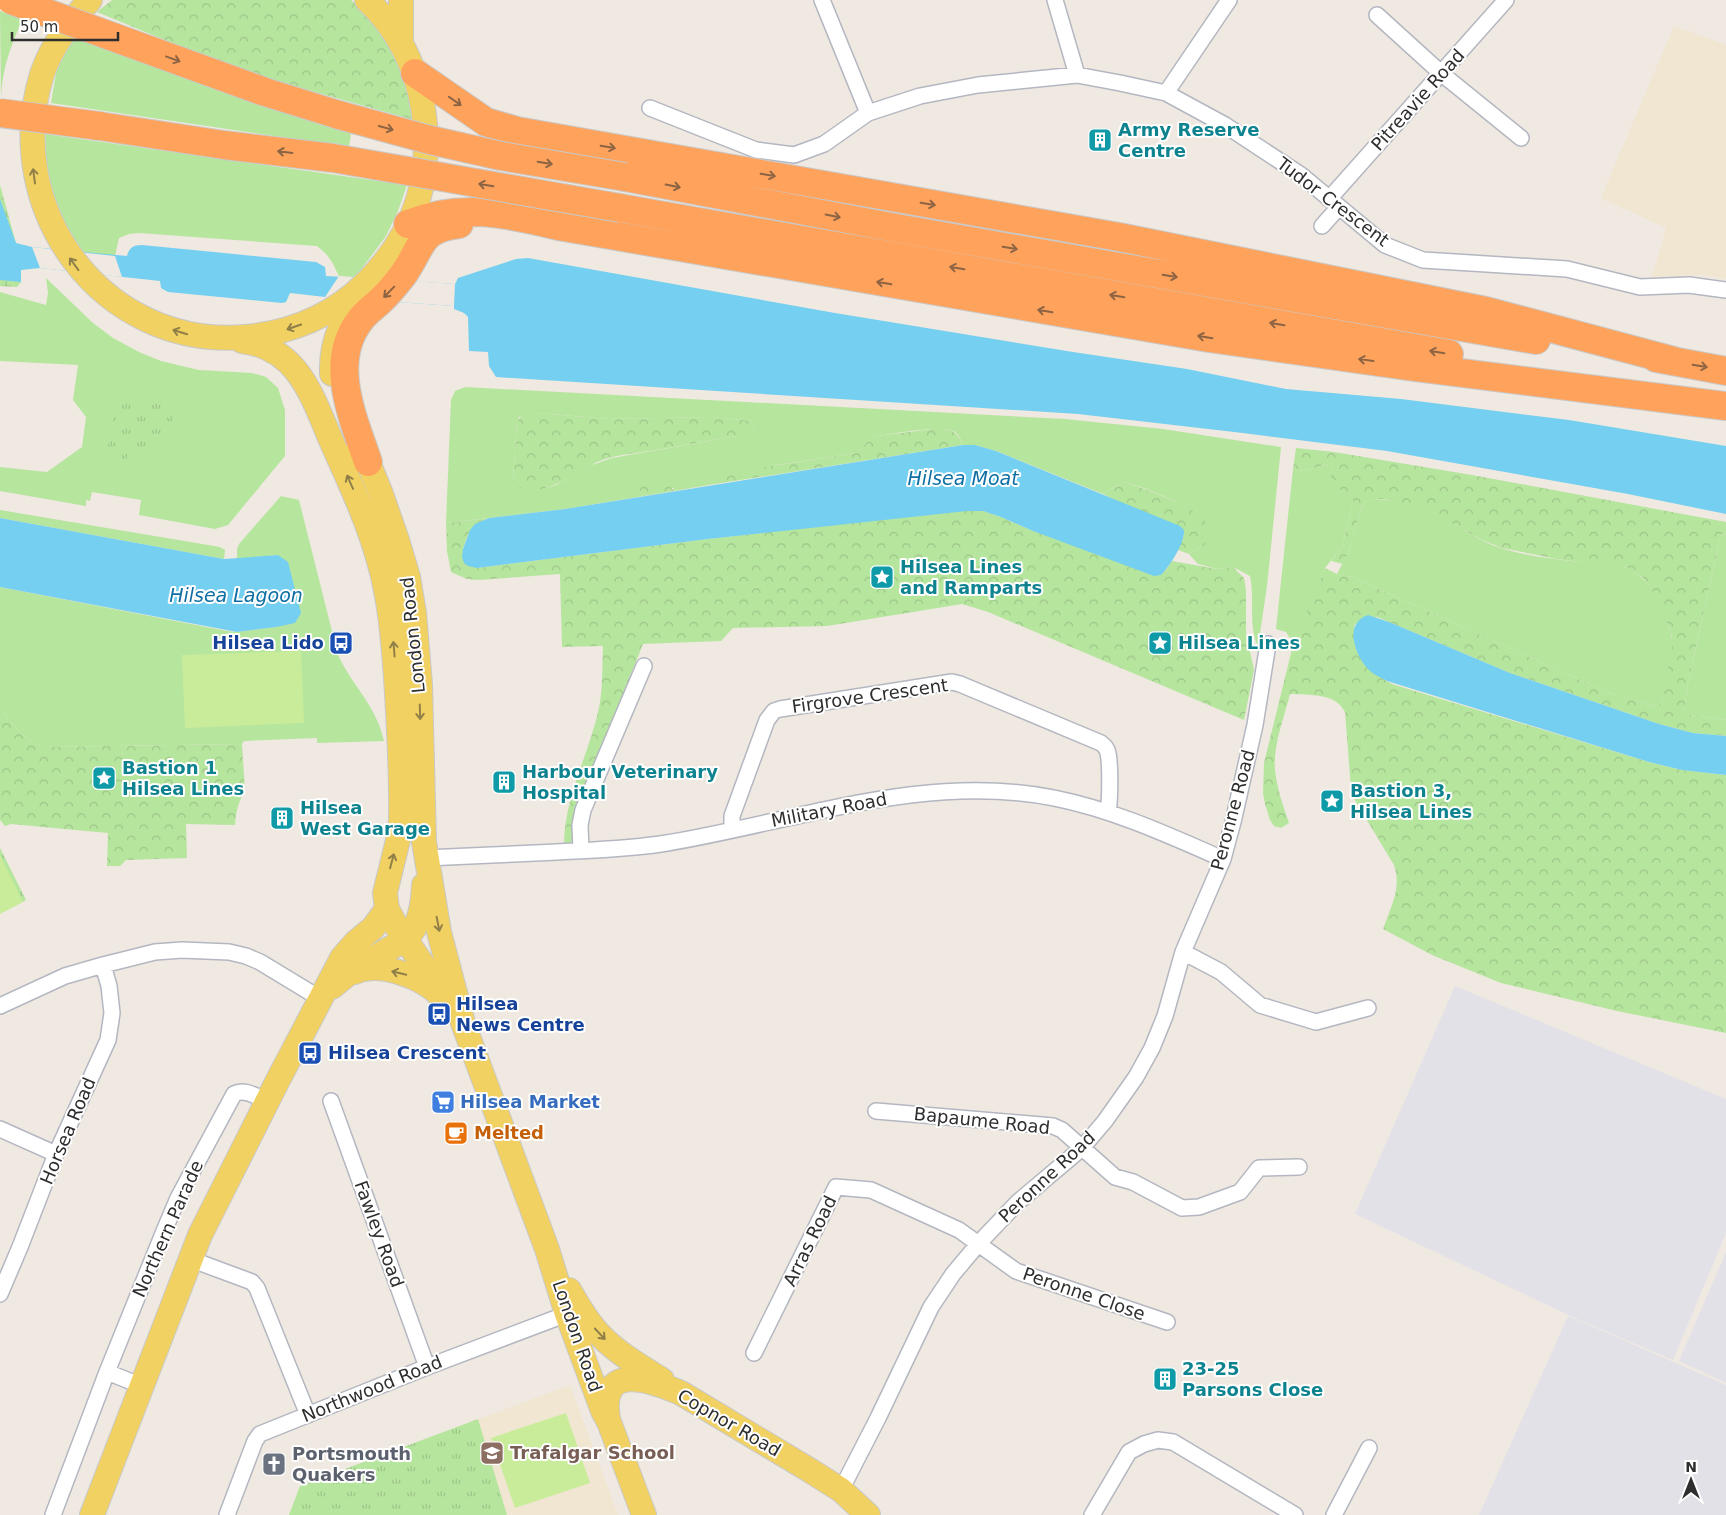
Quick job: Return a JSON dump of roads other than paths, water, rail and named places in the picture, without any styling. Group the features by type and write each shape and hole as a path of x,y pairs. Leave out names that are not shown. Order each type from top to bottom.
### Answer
{"highway":[{"path":"11,0 265,92 430,140 501,156 1490,333 1726,370"},
{"path":"415,73 486,122 517,131 1119,237 1486,311 1674,361"},
{"path":"0,113 224,145 333,158 1726,405"},
{"path":"408,224 449,213 477,212 513,215 558,226 1209,338 1404,366 1726,405"},
{"path":"368,462 348,399 344,368 346,350 351,334 361,319 352,309 388,293 406,271 422,241 433,231 449,226 482,223 513,222 558,226"}],"main road":[{"path":"90,0 72,19 50,56 38,90 32,120 31,151 35,183 44,212 56,238 78,270 122,308 152,323 188,334 228,339 263,336 292,328 317,318 352,309 396,248 408,224 424,178 427,131 424,107 415,73 401,44 390,26 367,0"},
{"path":"401,0 401,44"},
{"name":"London Road","path":"228,339 248,341 264,346 291,364 300,374 360,505 380,562 389,607 393,643 399,718 401,796 399,836 385,893 387,908 395,924 463,1023"},
{"name":"London Road","path":"368,462 397,540 408,577 414,613 420,684 425,850 439,932 463,1023 547,1249 567,1314 603,1411 609,1422"},
{"path":"322,997 353,970 406,939 413,932 421,910 424,890 425,850"},
{"name":"Northern Parade","path":"92,1515 190,1259 212,1208 342,958 356,942 373,928 387,908"},
{"name":"London Road","path":"343,978 366,969 411,976 423,981 440,994 463,1023"},
{"name":"London Road","path":"547,1249 583,1314 598,1333 624,1355 681,1393"},
{"name":"Copnor Road","path":"609,1422 606,1402 608,1391 617,1383 637,1379 681,1393 841,1490 868,1515"},
{"path":"609,1422 644,1515"}],"street":[{"path":"822,0 868,113"},
{"path":"1055,0 1077,75"},
{"path":"1166,94 1229,0"},
{"name":"Pitreavie Road","path":"1334,203 1506,0"},
{"path":"1377,15 1442,74 1521,138"},
{"name":"Tudor Crescent","path":"650,108 756,150 794,155 824,144 868,113 920,96 978,85 1077,75 1120,82 1166,94 1232,130 1301,175 1385,245 1423,260 1567,269 1640,287 1689,285 1726,290"},
{"path":"1322,226 1334,203"},
{"name":"Peronne Road","path":"841,1490 931,1308 953,1274 1018,1202 1082,1148 1105,1121 1131,1084 1152,1048 1165,1016 1183,952 1223,859 1256,725 1268,644"},
{"path":"581,851 580,825 583,810 644,666"},
{"name":"Firgrove Crescent","path":"732,830 732,816 766,720 774,711 952,682 1102,744 1108,756 1110,803 1108,812"},
{"name":"Military Road","path":"425,850 581,851 644,847 856,804 946,792 1003,792 1030,794 1078,803 1131,819 1223,859"},
{"path":"0,1006 66,976 155,952 182,950 229,952 246,956 322,997"},
{"path":"1183,952 1221,972 1260,1005 1316,1022 1368,1008"},
{"name":"Horsea Road","path":"0,1294 56,1154 108,1040 112,1013 109,986 103,965"},
{"name":"Northern Parade","path":"53,1515 107,1372 178,1198 232,1097 237,1092 245,1092 267,1101"},
{"name":"Fawley Road","path":"331,1101 427,1367"},
{"name":"Bapaume Road","path":"876,1111 1053,1126 1062,1130 1115,1177 1133,1182 1182,1208 1199,1207 1240,1192 1259,1168 1299,1167"},
{"path":"0,1129 56,1154"},
{"name":"Arras Road","path":"754,1353 836,1187 871,1190 959,1230 979,1243"},
{"name":"Peronne Close","path":"979,1243 1016,1271 1167,1322"},
{"path":"190,1259 252,1282 257,1288 308,1415"},
{"name":"Northwood Road","path":"226,1515 255,1441 260,1434 427,1367 567,1314"},
{"path":"107,1372 142,1386"},
{"path":"1092,1515 1129,1452 1144,1444 1158,1440 1173,1442 1295,1515"},
{"path":"1334,1515 1369,1448"}],"water":[{"path":"0,199 16,243 32,247 127,256 132,248 142,245 316,262 325,267 326,276 455,284 458,278 516,259 528,258 835,313 1187,369 1286,389 1401,399 1569,420 1726,446 1726,514 1628,494 1387,451 1078,414 496,377 489,366 488,352 469,351 468,317 454,309 454,306 290,293 286,302 282,303 168,292 161,288 160,281 40,268 21,270 21,282 0,280"},
{"name":"Hilsea Moat","path":"963,445 975,445 996,451 1180,526 1184,530 1184,535 1180,548 1165,571 1161,575 1154,576 1033,531 1001,517 983,511 967,511 708,539 477,568 468,566 464,563 462,557 470,530 475,524 489,518 565,509"},
{"name":"Hilsea Lagoon","path":"0,518 224,559 278,555 288,562 301,613 295,623 237,632 0,587"},
{"path":"1368,615 1510,673 1659,724 1693,733 1726,736 1726,775 1682,770 1649,762 1387,681 1367,668 1355,647 1354,631 1356,625"}],"place":[{"name":"Army Reserve Centre","path":"1100,140"},
{"name":"Hilsea Lines and Ramparts","path":"882,577"},
{"name":"Hilsea Lido","path":"341,643"},
{"name":"Hilsea Lines","path":"1160,643"},
{"name":"Bastion 1 Hilsea Lines","path":"104,778"},
{"name":"Harbour Veterinary Hospital","path":"504,782"},
{"name":"Bastion 3, Hilsea Lines","path":"1332,801"},
{"name":"Hilsea West Garage","path":"282,818"},
{"name":"Hilsea News Centre","path":"439,1014"},
{"name":"Hilsea Crescent","path":"310,1053"},
{"name":"Hilsea Market","path":"443,1102"},
{"name":"Melted","path":"456,1133"},
{"name":"23-25 Parsons Close","path":"1165,1379"},
{"name":"Trafalgar School","path":"492,1453"},
{"name":"Portsmouth Quakers","path":"274,1464"}]}
